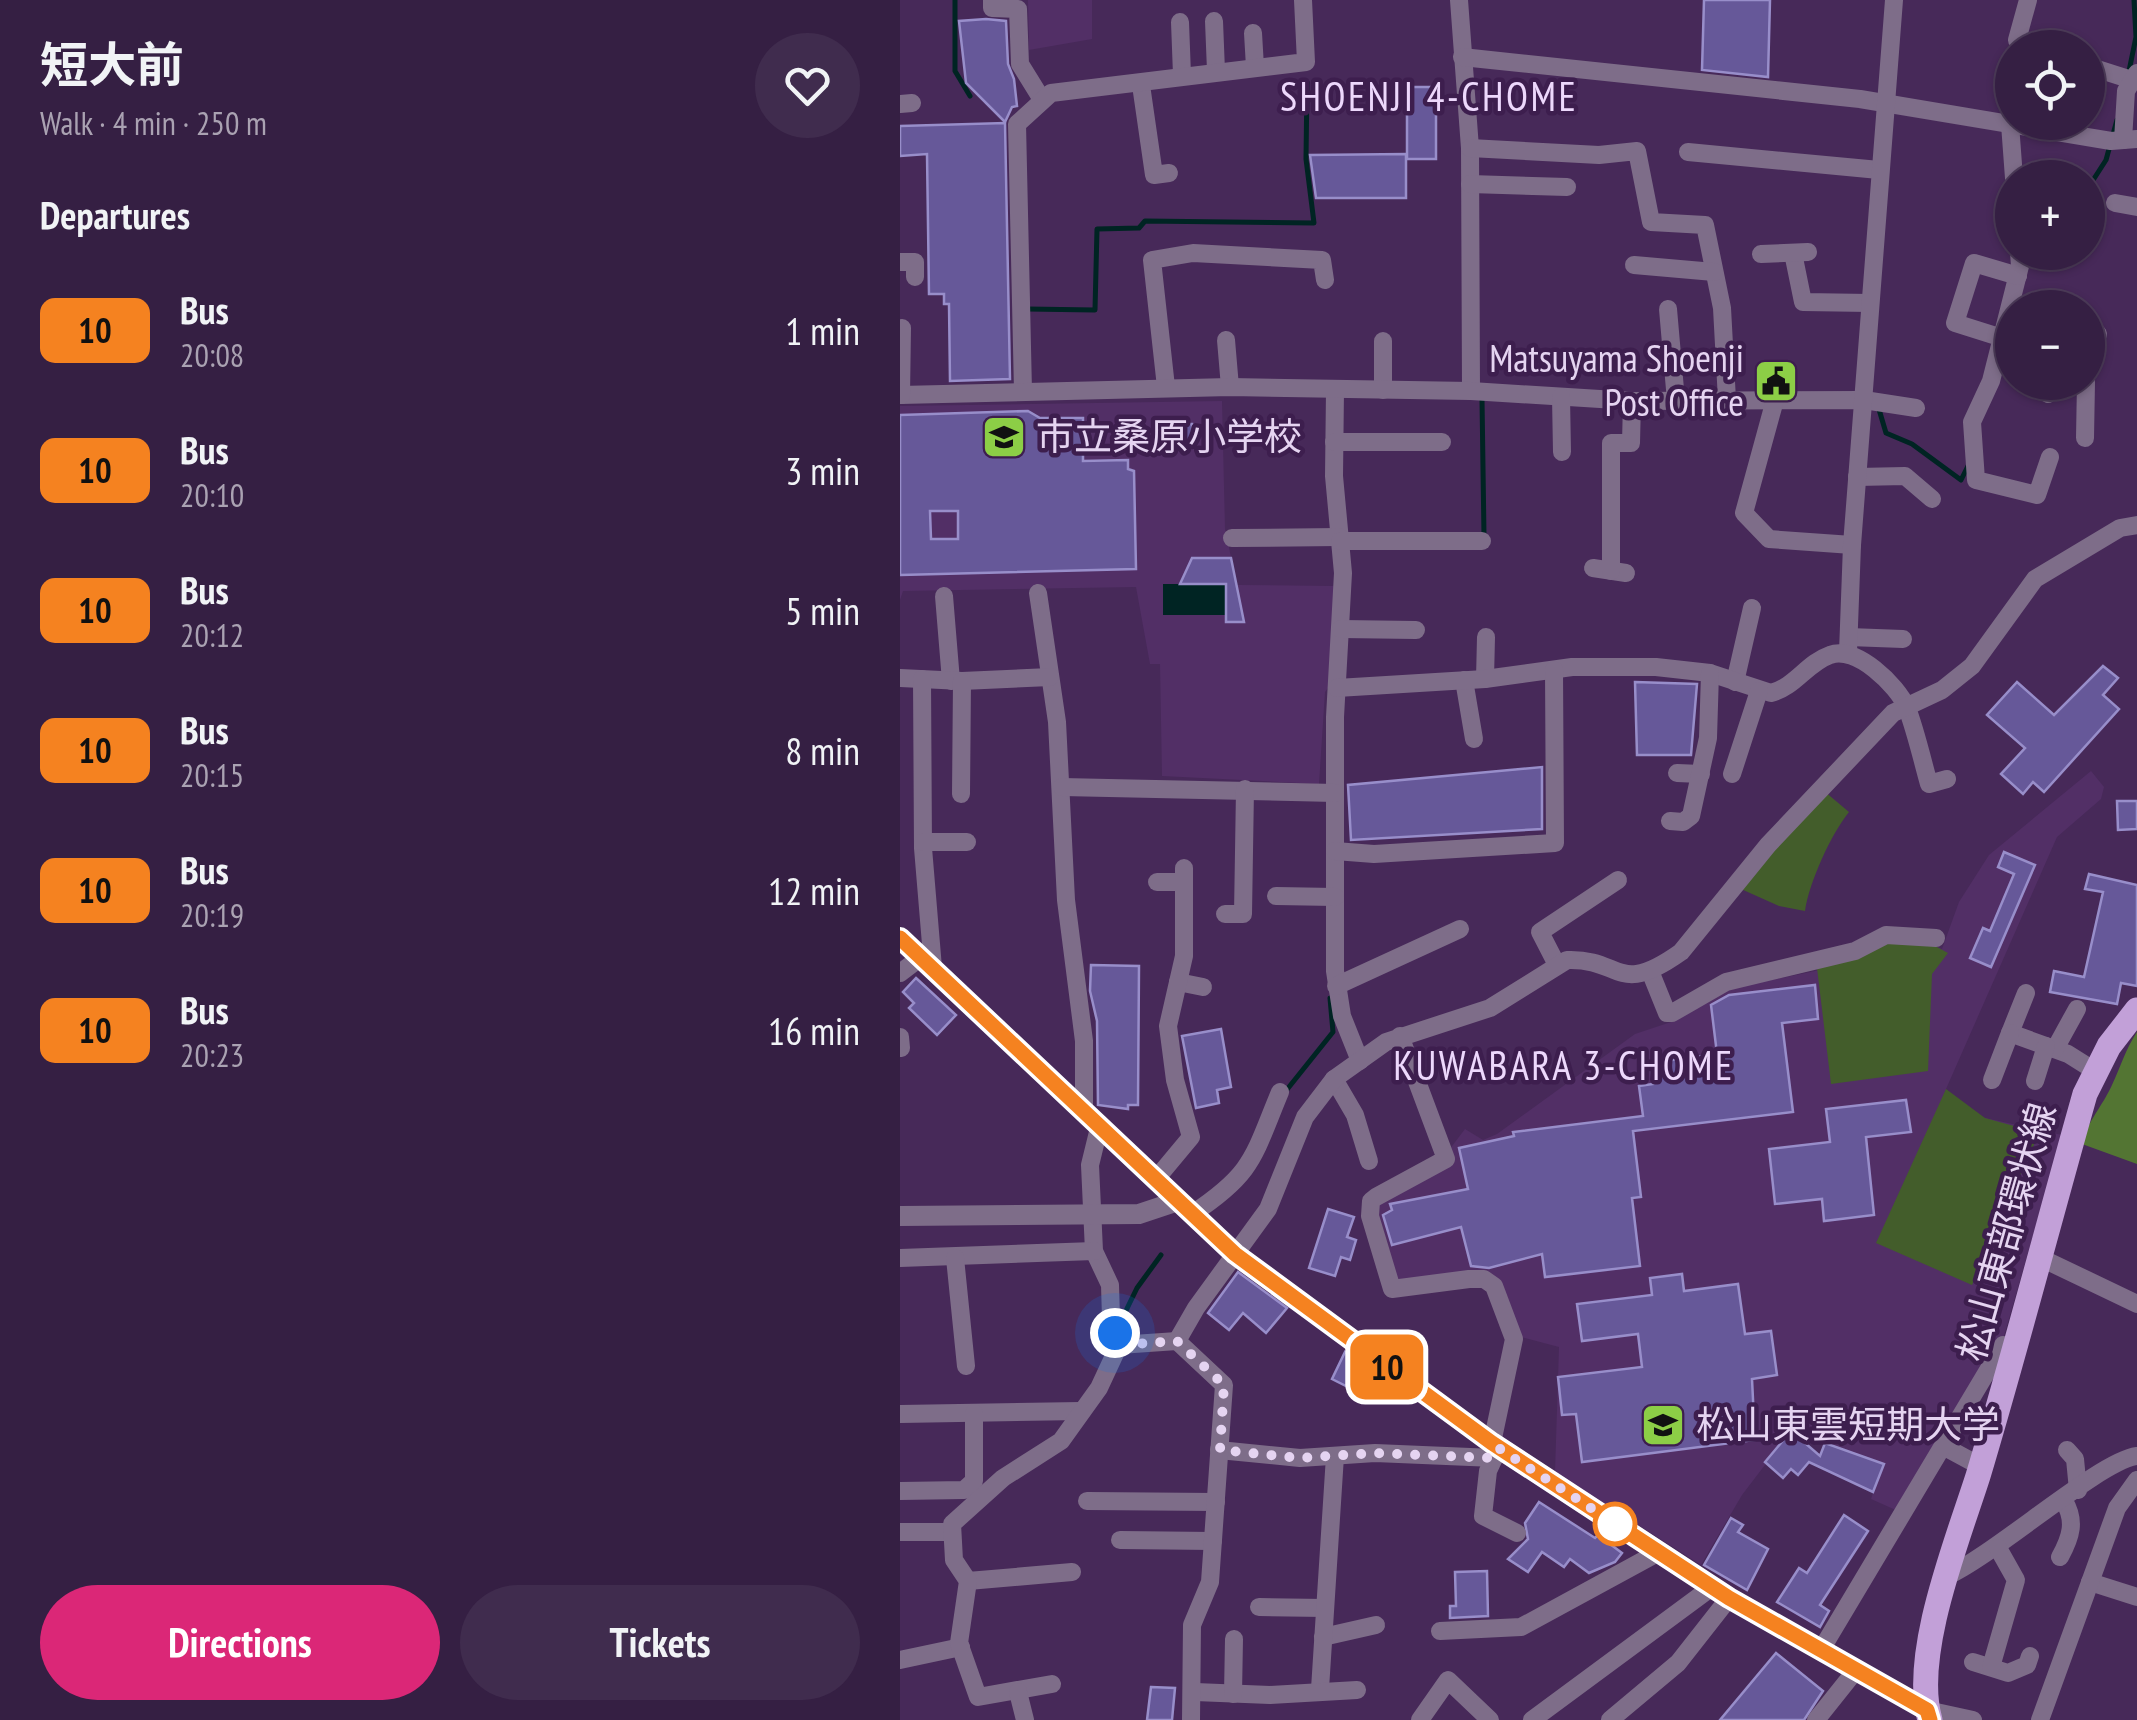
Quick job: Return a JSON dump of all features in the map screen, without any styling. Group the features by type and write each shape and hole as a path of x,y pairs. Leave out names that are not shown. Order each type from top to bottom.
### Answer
{"main road":[{"name":"松山東部環状線","path":"1929,1715 1930,1659 1944,1577 1980,1466 2084,1094 2137,1010"}],"street":[{"path":"992,0 992,8 1018,9 1020,64 1041,98"},
{"path":"1023,391 1017,124 1041,98 1098,86 1141,85 1182,75 1306,62 1303,0"},
{"path":"1459,0 1470,148 1470,391"},
{"path":"1894,0 1852,545 1848,644 1906,704 1929,784 1947,779"},
{"path":"2020,30 2028,0"},
{"path":"1214,21 1216,71"},
{"path":"1180,22 1182,75"},
{"path":"1253,34 1255,67"},
{"path":"1462,57 1766,87 1995,122"},
{"path":"2105,70 2135,76 2126,91 2130,140 2105,137"},
{"path":"1141,85 1154,175 1169,173"},
{"path":"1470,148 1599,154 1638,151 1652,222 1705,225 1722,308 1727,400"},
{"path":"1688,152 1880,170"},
{"path":"1470,184 1567,187"},
{"path":"2116,203 2137,207"},
{"path":"1166,387 1152,260 1193,253 1322,260 1325,280"},
{"path":"1761,254 1800,253 1803,302 1870,303"},
{"path":"900,262 915,262 915,278"},
{"path":"1995,335 1955,323 1974,263 2018,276"},
{"path":"2016,290 2018,270"},
{"path":"1644,272 1714,272"},
{"path":"1668,309 1676,400"},
{"path":"902,328 901,394 1230,387 1470,391 1632,401 1864,400 1916,408"},
{"path":"1226,340 1230,387"},
{"path":"1383,340 1383,390"},
{"path":"1995,370 1972,422 1976,480 2037,495 2050,457"},
{"path":"1335,390 1342,629 1335,793 1336,986 1360,1062"},
{"path":"1561,396 1562,452"},
{"path":"1774,400 1744,514 1768,539 1852,545"},
{"path":"2085,438 2086,400"},
{"path":"1610,570 1601,503 1611,443 1631,443 1632,401"},
{"path":"1334,442 1442,442"},
{"path":"1858,477 1905,476 1932,499"},
{"path":"1177,1341 1268,1209 1305,1116 1334,1080 1400,1036 1490,1008 1557,965 1577,960 1629,976 1650,971 1681,952 1768,845 1841,765 1906,704 1962,676 2036,579 2120,528 2137,525"},
{"path":"1232,538 1482,541"},
{"path":"1038,593 1062,787 1066,900 1084,1041 1084,1108"},
{"path":"944,596 956,681 961,794"},
{"path":"1735,682 1752,608"},
{"path":"1342,629 1416,630"},
{"path":"1485,679 1486,637"},
{"path":"1337,688 1485,679 1554,670 1656,667 1710,673 1760,691 1782,690 1820,659 1848,644 1904,639"},
{"path":"1335,851 1374,854 1555,843 1554,670"},
{"path":"1670,820 1683,822 1691,816 1710,715 1710,673"},
{"path":"900,678 956,681 1050,677"},
{"path":"922,679 927,963"},
{"path":"1464,680 1474,739"},
{"path":"1732,774 1760,691"},
{"path":"1677,773 1701,774"},
{"path":"1062,787 1335,793"},
{"path":"1226,914 1243,914 1244,789"},
{"path":"923,842 967,842"},
{"path":"1156,1179 1192,1137 1175,1080 1168,1026 1184,956 1184,875 1157,882"},
{"path":"1557,965 1540,932 1618,880"},
{"path":"1276,896 1335,897"},
{"path":"1336,986 1460,929"},
{"path":"1650,971 1667,1012 1672,1012 1726,982 1855,952 1886,935 1936,938"},
{"path":"900,938 1235,1254 1496,1450 1729,1598 1929,1715 1973,1720"},
{"path":"900,973 927,963"},
{"path":"1178,982 1203,987"},
{"path":"1992,1080 2026,993"},
{"path":"2035,1080 2050,1048 2077,1008"},
{"path":"2010,1033 2050,1048 2095,1072"},
{"path":"1400,1036 1446,1159 1376,1197 1371,1202 1370,1216 1392,1289 1469,1279 1484,1279 1494,1286 1514,1339 1483,1516 1517,1533"},
{"path":"900,1037 900,1048"},
{"path":"1334,1080 1355,1115 1369,1161"},
{"path":"900,1216 1140,1214 1185,1207 1244,1175 1270,1127 1280,1092"},
{"path":"1052,1684 978,1697 961,1647 968,1581 954,1560 949,1532 970,1504 1061,1441 1099,1388 1119,1345 1110,1285 1094,1251 1090,1165 1100,1124"},
{"path":"900,1258 1094,1251"},
{"path":"2039,1257 2137,1304"},
{"path":"955,1258 966,1366"},
{"path":"1119,1345 1177,1341 1224,1385 1210,1582 1192,1625 1192,1720"},
{"path":"1822,1650 2002,1345 2012,1350"},
{"path":"900,1414 1081,1411"},
{"path":"900,1491 964,1490 974,1481 974,1413"},
{"path":"1943,1446 1980,1466"},
{"path":"1220,1450 1300,1458 1496,1450"},
{"path":"2060,1557 2070,1538 2075,1459 2066,1450"},
{"path":"1320,1689 1336,1456"},
{"path":"1944,1577 1998,1548 2112,1466 2137,1456"},
{"path":"2040,1720 2116,1508 2137,1480"},
{"path":"1087,1500 1216,1502"},
{"path":"900,1532 949,1532"},
{"path":"1120,1540 1213,1541"},
{"path":"1998,1548 2016,1580 1982,1664 2008,1672 2019,1670 2030,1656"},
{"path":"1440,1631 1521,1627 1658,1552"},
{"path":"968,1581 1072,1572"},
{"path":"2090,1582 2137,1597"},
{"path":"1532,1720 1712,1587"},
{"path":"1610,1720 1678,1663 1729,1598"},
{"path":"1259,1608 1325,1608"},
{"path":"1323,1637 1376,1625"},
{"path":"1233,1694 1234,1639"},
{"path":"900,1660 961,1647"},
{"path":"1816,1720 1856,1670"},
{"path":"1420,1720 1448,1680 1490,1720"},
{"path":"1195,1692 1357,1690"},
{"path":"1018,1692 1026,1720"}],"shaded area":[{"path":"1028,0 1092,0 1092,39 1029,50"},
{"path":"1222,401 1225,529 1237,585 1334,586 1331,684 1325,692 1319,784 1162,776 1160,664 1150,664 1136,587 903,591 900,600 900,406"},
{"path":"1163,584 1226,584 1226,615 1163,615"},
{"path":"2091,771 2104,787 2101,799 2057,837 1946,1089 1966,1108 1985,1118 2062,1135 2004,1336 1998,1338 1898,1511 1871,1499 1883,1463 1791,1431 1742,1495 1701,1565 1555,1472 1559,1347 1517,1336 1499,1286 1394,1285 1375,1207 1449,1150 1465,1129 1483,1140 1497,1134 1635,1034 1674,1021 1719,991 1935,946 1942,949 1959,902 1989,855"}],"green space":[{"path":"1824,791 1849,812 1822,859 1805,911 1779,906 1741,889"},
{"path":"1882,943 1935,946 1948,953 1932,974 1928,1071 1831,1084 1817,968"},
{"path":"2137,1032 2137,1164 2082,1144"},
{"path":"1946,1089 1985,1118 2039,1133 1972,1285 1876,1243"}],"building":[{"path":"1704,0 1770,0 1768,77 1702,70"},
{"path":"959,21 1006,21 1008,64 1017,106 1012,107 1005,122 966,83"},
{"path":"1407,87 1436,87 1436,159 1407,159"},
{"path":"1005,123 1010,379 950,381 949,304 944,304 944,294 929,294 927,154 900,156 900,126"},
{"path":"1406,154 1406,198 1316,198 1310,155"},
{"path":"1028,411 1040,418 1083,418 1083,461 1128,460 1128,469 1134,471 1136,569 900,575 900,415","holes":["930,511 958,511 958,539 931,539"]},
{"path":"1168,424 1192,424 1192,446 1168,446"},
{"path":"1192,558 1231,558 1244,622 1226,622 1226,584 1180,584"},
{"path":"2103,666 2118,678 2103,695 2119,709 2044,792 2033,782 2023,794 2001,774 2025,748 1987,715 2017,682 2054,715"},
{"path":"1635,682 1697,684 1691,755 1637,755"},
{"path":"1542,767 1542,829 1351,840 1348,785"},
{"path":"2117,801 2137,801 2137,829 2118,830"},
{"path":"2004,852 2035,865 1991,967 1970,958 1983,928 1990,931 2014,874 1998,867"},
{"path":"2089,874 2137,885 2137,986 2121,983 2117,1004 2050,992 2054,971 2084,977 2103,892 2085,889"},
{"path":"1091,965 1139,966 1138,1105 1128,1105 1128,1109 1098,1105 1097,1021 1090,991"},
{"path":"916,978 956,1015 937,1035 909,1008 914,1003 903,992"},
{"path":"1815,985 1818,1019 1782,1023 1793,1112 1633,1131 1641,1197 1632,1198 1640,1266 1545,1277 1542,1254 1489,1268 1471,1266 1461,1227 1392,1245 1383,1215 1392,1210 1390,1204 1468,1189 1459,1148 1514,1136 1513,1132 1643,1116 1639,1086 1653,1084 1650,1063 1717,1054 1711,1005 1729,995"},
{"path":"1221,1029 1231,1087 1217,1090 1219,1103 1196,1108 1182,1036"},
{"path":"1906,1100 1911,1132 1866,1137 1874,1215 1824,1221 1822,1199 1775,1204 1769,1149 1830,1142 1826,1109"},
{"path":"1328,1209 1354,1217 1347,1237 1356,1240 1350,1260 1341,1257 1335,1276 1309,1268"},
{"path":"1238,1272 1287,1308 1266,1333 1243,1313 1229,1330 1208,1313"},
{"path":"1682,1274 1684,1291 1738,1284 1745,1334 1771,1331 1777,1375 1752,1379 1755,1440 1582,1462 1576,1414 1562,1415 1558,1377 1642,1367 1638,1334 1582,1341 1577,1304 1652,1295 1650,1278"},
{"path":"1345,1352 1381,1378 1370,1398 1332,1379"},
{"path":"1791,1431 1820,1456 1825,1443 1884,1464 1873,1492 1809,1462 1798,1475 1791,1469 1783,1478 1765,1462"},
{"path":"1539,1502 1622,1553 1615,1562 1589,1573 1570,1559 1564,1567 1542,1552 1528,1572 1508,1559 1528,1539 1525,1523"},
{"path":"1844,1515 1868,1531 1820,1605 1829,1611 1820,1627 1777,1602 1799,1568 1807,1573"},
{"path":"1731,1518 1743,1525 1738,1532 1768,1549 1747,1590 1704,1565"},
{"path":"1487,1571 1488,1616 1450,1618 1450,1606 1456,1606 1455,1572"},
{"path":"1776,1653 1823,1691 1804,1720 1720,1720"},
{"path":"1151,1687 1175,1688 1172,1720 1147,1720"}],"waterway":[{"path":"955,0 955,71 970,96"},
{"path":"2129,71 2136,37 2134,0"},
{"path":"1027,309 1095,310 1097,229 1139,228 1145,221 1314,223 1306,159 1307,82"},
{"path":"2105,162 2117,120"},
{"path":"1482,399 1484,536"},
{"path":"1878,406 1886,433 1912,444 1961,480 1968,466"},
{"path":"1285,1092 1333,1032 1330,998"},
{"path":"1119,1325 1137,1288 1161,1255"}],"bus line":[{"name":"10","path":"900,938 1235,1254 1492,1443 1729,1598 1927,1710 1930,1720"}],"place":[{"name":"Matsuyama Shoenji Post Office","path":"1776,381"},
{"name":"市立桑原小学校","path":"1004,437"},
{"name":"松山東雲短期大学","path":"1663,1425"}],"district":[{"name":"SHOENJI 4-CHOME","path":"1429,97"},
{"name":"KUWABARA 3-CHOME","path":"1564,1066"}],"route":[{"path":"1115,1333 1119,1345 1177,1341 1224,1385 1220,1450 1300,1458 1375,1453 1494,1458 1500,1449 1628,1532 1615,1524"}]}
